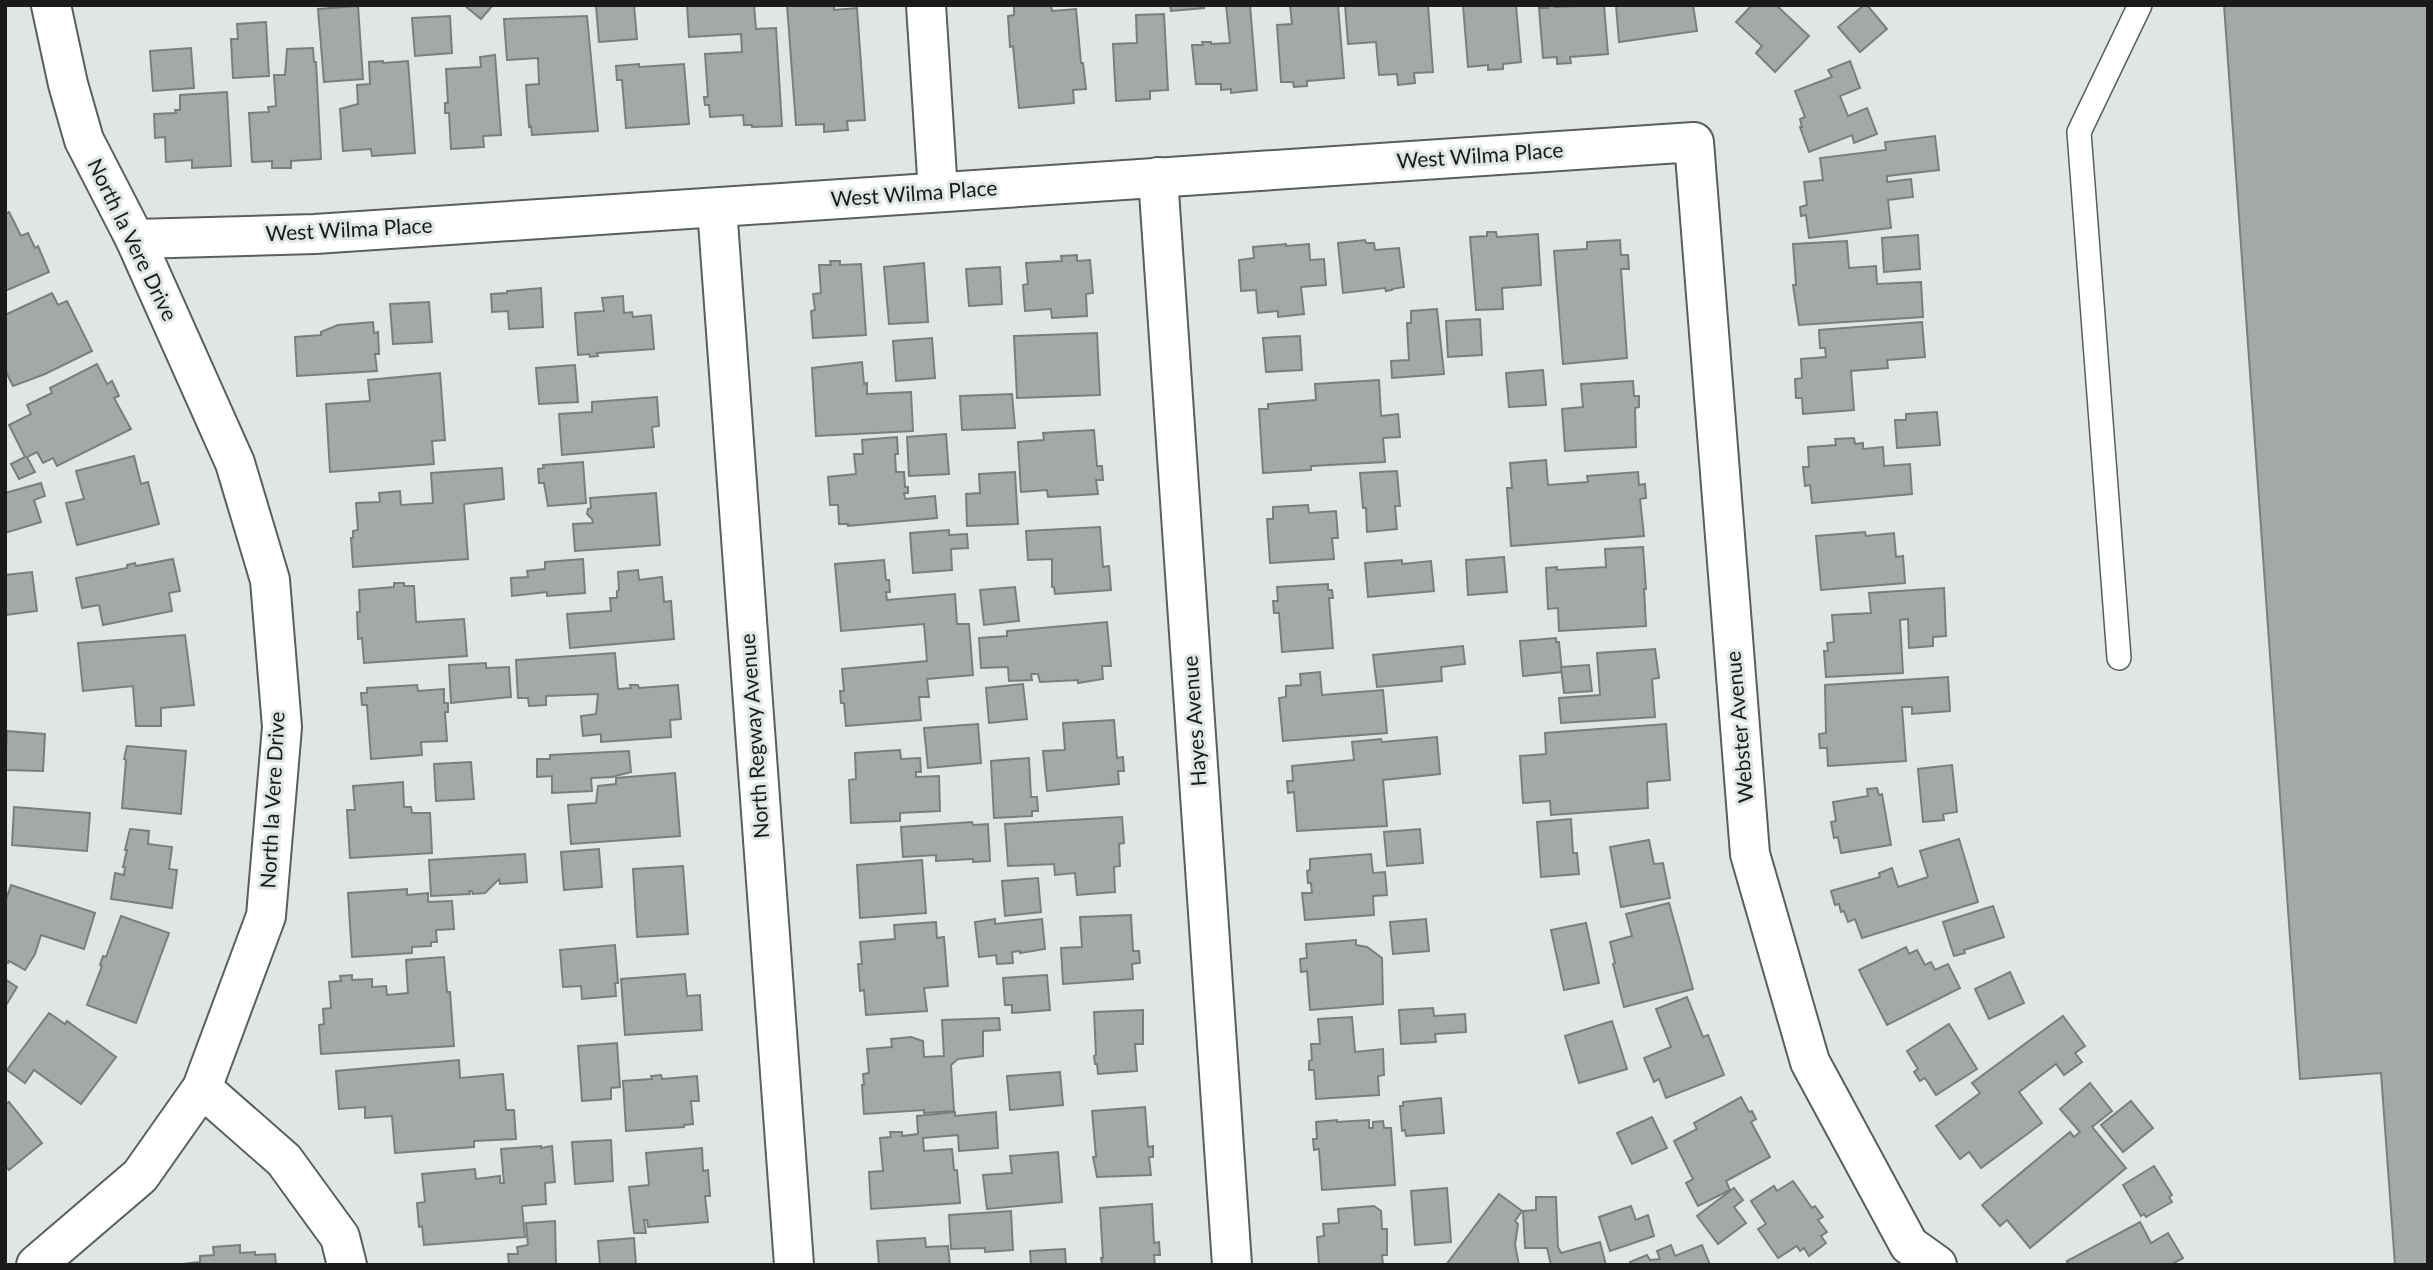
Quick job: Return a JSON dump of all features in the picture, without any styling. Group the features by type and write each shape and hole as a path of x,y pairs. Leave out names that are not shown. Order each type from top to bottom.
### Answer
{"street":[{"name":"North la Vere Drive","path":"36,1265 140,1177 202,1088 266,916 282,727 270,580 234,463 135,239 84,140 68,84 51,5"},
{"path":"926,5 938,192"},
{"name":"West Wilma Place","path":"135,239 315,234 1693,142"},
{"name":"Webster Avenue","path":"1693,142 1750,854 1810,1062 1912,1258"},
{"name":"Hayes Avenue","path":"1157,177 1232,1265"},
{"name":"North Regway Avenue","path":"717,208 793,1265"},
{"path":"202,1088 284,1160 340,1237 347,1265"}],"lane":[{"path":"2119,658 2079,132 2140,5"}],"building":[{"path":"464,5 493,5 481,19"},
{"path":"596,5 634,5 637,39 599,42"},
{"path":"687,5 754,5 756,29 776,28 782,126 744,125 743,115 710,117 709,105 705,105 704,97 708,97 705,54 742,52 741,34 689,37"},
{"path":"787,5 834,5 834,10 857,8 865,120 847,121 848,130 824,132 824,124 796,125"},
{"path":"1014,5 1051,5 1052,11 1076,9 1086,89 1073,90 1074,103 1019,108 1008,16 1014,15"},
{"path":"1170,5 1204,5 1204,8 1171,11"},
{"path":"1226,5 1250,5 1257,90 1231,93 1231,89 1221,90 1221,84 1196,84 1192,45 1203,45 1202,42 1230,43"},
{"path":"1290,5 1338,5 1344,78 1307,81 1307,86 1294,87 1293,82 1281,82 1277,25 1292,24"},
{"path":"1345,5 1428,5 1433,72 1414,73 1415,83 1398,85 1397,74 1379,75 1376,42 1348,44"},
{"path":"1463,5 1516,5 1521,62 1503,64 1503,69 1488,70 1488,65 1468,67"},
{"path":"1548,5 1604,5 1608,54 1570,57 1571,63 1557,64 1557,57 1543,58 1539,8 1548,8"},
{"path":"1616,5 1693,5 1697,31 1619,42"},
{"path":"1752,5 1776,5 1809,36 1775,72 1756,53 1762,46 1736,22"},
{"path":"1867,5 1887,29 1860,52 1838,27"},
{"path":"2224,5 2428,5 2428,1265 2395,1265 2381,1073 2300,1079"},
{"path":"358,6 363,79 324,82 318,9"},
{"path":"1164,14 1168,90 1150,91 1150,99 1116,101 1113,44 1137,43 1136,15"},
{"path":"450,16 452,53 415,56 412,18"},
{"path":"587,16 598,131 532,135 526,85 539,84 538,58 507,60 504,19"},
{"path":"266,22 269,76 233,78 231,39 238,39 237,24"},
{"path":"191,48 194,88 153,91 150,51"},
{"path":"313,48 321,159 291,161 291,168 272,168 272,161 252,162 249,113 269,112 268,107 276,106 274,75 285,75 287,49"},
{"path":"495,55 501,135 483,136 484,147 451,149 449,113 445,113 445,103 448,103 446,69 481,67 480,57"},
{"path":"408,61 415,153 372,156 371,149 343,151 340,109 358,104 357,85 370,84 369,62"},
{"path":"1850,61 1860,88 1840,96 1848,116 1867,108 1877,134 1854,143 1852,135 1809,152 1800,127 1800,119 1805,117 1795,91 1832,77 1828,70"},
{"path":"639,64 639,67 684,64 689,124 626,128 622,80 617,80 616,66"},
{"path":"227,92 231,166 192,168 192,160 166,162 165,137 155,138 154,114 176,113 175,110 180,110 180,95"},
{"path":"1935,136 1939,170 1887,176 1887,182 1911,179 1913,197 1888,200 1891,228 1809,238 1806,215 1801,216 1800,207 1807,205 1804,182 1823,180 1820,158 1886,150 1885,142"},
{"path":"9,212 21,236 28,233 35,248 38,246 49,272 5,291 5,214"},
{"path":"1487,232 1496,232 1497,237 1538,234 1541,285 1502,288 1503,309 1476,310 1470,237 1487,236"},
{"path":"1918,235 1920,269 1884,272 1882,238"},
{"path":"1365,240 1366,243 1374,243 1375,250 1399,248 1404,287 1386,291 1385,288 1343,293 1338,243"},
{"path":"1620,240 1621,255 1628,255 1629,269 1621,269 1627,358 1563,364 1554,251 1587,249 1587,242"},
{"path":"1847,241 1849,268 1876,266 1877,284 1921,282 1923,317 1799,325 1793,285 1796,285 1793,244"},
{"path":"1309,244 1310,260 1324,259 1326,285 1301,287 1304,314 1278,317 1278,311 1258,313 1256,290 1241,291 1239,260 1254,258 1253,247"},
{"path":"1077,255 1077,261 1090,260 1093,293 1086,294 1087,316 1052,318 1051,309 1025,311 1023,285 1028,284 1026,263 1062,261 1061,256"},
{"path":"830,261 840,261 840,265 861,264 866,335 813,338 813,294 821,293 819,265 831,265"},
{"path":"924,263 928,322 889,324 884,267"},
{"path":"1000,267 1002,304 969,306 966,269"},
{"path":"541,288 543,327 509,329 508,311 492,312 491,294"},
{"path":"52,293 58,305 67,301 92,351 13,386 5,370 5,315"},
{"path":"623,296 624,313 632,312 633,317 651,315 654,349 597,353 598,356 590,357 589,354 578,355 575,313 604,311 602,298"},
{"path":"429,302 432,342 393,344 390,304"},
{"path":"1437,309 1444,374 1392,378 1391,361 1409,360 1407,323 1411,323 1411,311"},
{"path":"1480,319 1482,355 1448,357 1446,321"},
{"path":"373,322 374,333 378,332 379,354 375,354 377,371 297,376 295,337 321,335 321,332 338,325"},
{"path":"1922,322 1925,357 1887,360 1888,368 1851,371 1854,410 1803,414 1802,398 1796,398 1795,379 1802,378 1801,359 1826,357 1825,348 1820,348 1819,330"},
{"path":"1097,333 1100,395 1017,398 1014,336"},
{"path":"1300,336 1302,370 1266,372 1263,338"},
{"path":"932,338 935,378 896,381 893,341"},
{"path":"862,362 867,394 911,392 913,431 816,436 812,368"},
{"path":"97,364 107,384 112,381 119,396 114,398 131,429 57,466 53,458 43,463 37,452 27,457 35,472 19,479 11,464 25,457 9,425 31,414 27,405 52,393 50,388"},
{"path":"575,365 578,402 539,404 536,368"},
{"path":"1543,370 1546,405 1509,407 1506,373"},
{"path":"440,373 445,440 432,441 434,464 330,472 326,404 370,401 368,380"},
{"path":"1379,380 1381,416 1398,414 1400,437 1383,438 1385,462 1311,466 1311,470 1263,473 1259,409 1268,409 1268,404 1316,400 1315,384"},
{"path":"1633,381 1634,396 1639,396 1639,407 1635,408 1636,447 1565,451 1562,409 1583,407 1581,384"},
{"path":"1012,394 1015,428 962,430 960,396"},
{"path":"657,397 659,426 652,427 654,447 562,455 559,414 592,412 592,402"},
{"path":"1937,412 1940,445 1897,448 1895,420 1906,420 1906,414"},
{"path":"1094,430 1097,466 1102,466 1103,480 1096,480 1098,494 1048,497 1047,490 1021,492 1018,442 1044,440 1043,433"},
{"path":"946,434 949,474 909,476 907,437"},
{"path":"897,437 896,472 904,472 905,487 908,487 908,493 904,493 905,499 935,496 937,518 848,526 839,524 838,505 830,505 828,477 856,474 854,454 863,454 862,440"},
{"path":"1854,438 1855,444 1863,443 1863,449 1883,447 1884,466 1910,464 1912,494 1812,503 1810,485 1805,486 1803,467 1809,467 1808,447 1836,445 1835,439"},
{"path":"134,456 141,484 148,482 159,524 77,545 66,503 84,499 76,471"},
{"path":"1546,460 1548,485 1588,482 1587,476 1638,472 1639,485 1645,484 1646,498 1640,499 1644,536 1511,546 1507,488 1512,488 1510,463"},
{"path":"583,462 586,503 548,506 544,483 539,483 538,469 544,468 543,465"},
{"path":"502,468 504,499 464,504 468,559 353,567 351,538 353,531 358,530 356,503 380,502 379,493 400,491 401,505 433,503 431,473"},
{"path":"1397,471 1400,506 1395,506 1397,529 1367,532 1360,473"},
{"path":"1015,472 1018,524 967,526 966,494 980,493 979,474"},
{"path":"41,483 45,496 34,500 41,522 5,533 5,493"},
{"path":"656,493 660,545 575,551 573,524 593,523 587,514 591,508 590,498"},
{"path":"1308,505 1309,513 1336,511 1338,538 1332,538 1334,559 1270,563 1267,519 1273,519 1273,507"},
{"path":"1100,527 1103,567 1109,566 1111,590 1055,594 1052,587 1052,559 1028,560 1026,531"},
{"path":"949,530 949,535 967,534 968,548 951,549 952,570 913,573 910,533"},
{"path":"1865,532 1866,536 1894,533 1896,557 1903,556 1905,583 1821,590 1816,536"},
{"path":"1643,547 1646,626 1559,631 1558,608 1548,609 1546,568 1557,567 1557,570 1606,567 1605,549"},
{"path":"1504,557 1507,592 1468,595 1466,560"},
{"path":"173,559 180,591 169,593 172,611 103,625 99,605 82,608 76,578 127,568 127,565 135,563 136,566"},
{"path":"583,559 585,593 547,596 547,592 512,596 511,578 528,577 527,571 545,569 545,562"},
{"path":"884,560 890,592 886,592 887,600 955,594 957,624 969,624 973,675 927,679 929,697 919,697 921,720 846,726 840,691 844,691 842,669 927,661 924,624 841,631 835,564"},
{"path":"1402,560 1402,564 1431,561 1434,591 1368,597 1365,563"},
{"path":"638,570 639,580 662,577 664,602 671,601 674,639 570,648 567,614 611,611 610,598 617,598 619,590 618,572"},
{"path":"32,572 37,611 5,615 5,575"},
{"path":"394,583 414,586 416,622 464,619 467,656 364,663 362,638 358,639 359,590 394,587"},
{"path":"1328,584 1333,598 1329,598 1333,648 1282,652 1279,613 1274,613 1273,601 1278,601 1277,587"},
{"path":"1015,587 1019,621 984,625 980,590"},
{"path":"1944,588 1946,636 1933,637 1933,646 1909,648 1908,619 1900,620 1903,673 1826,677 1824,651 1828,651 1827,643 1834,642 1832,615 1871,613 1869,593"},
{"path":"1107,622 1111,666 1102,666 1103,679 1078,683 1078,680 1040,682 1038,674 1031,674 1032,680 1009,681 1008,667 981,668 979,638 1007,636 1007,631"},
{"path":"185,635 194,705 161,708 161,726 136,726 133,686 83,691 78,643"},
{"path":"1556,638 1556,642 1559,642 1562,672 1523,676 1520,641"},
{"path":"1463,646 1465,664 1441,667 1442,681 1377,687 1373,655"},
{"path":"1655,649 1659,678 1652,679 1655,717 1561,723 1559,698 1600,695 1597,653"},
{"path":"615,653 618,689 631,688 630,685 638,685 639,688 678,685 681,719 670,720 671,737 601,742 601,734 583,736 581,716 596,714 598,694 546,696 546,705 529,706 528,698 518,698 516,660"},
{"path":"486,663 486,668 509,667 511,697 451,703 449,665"},
{"path":"1589,665 1592,691 1564,693 1561,667"},
{"path":"1320,672 1322,695 1383,690 1387,733 1283,741 1279,698 1286,697 1286,686 1301,685 1300,674"},
{"path":"1948,677 1950,711 1912,714 1912,707 1902,707 1906,761 1828,766 1827,748 1820,748 1819,734 1826,733 1825,685"},
{"path":"1023,684 1027,719 989,723 986,688"},
{"path":"417,685 418,691 444,689 444,703 448,703 448,712 445,712 447,741 421,742 422,755 371,759 367,705 362,705 361,693 367,693 367,688"},
{"path":"1114,720 1117,758 1123,757 1124,771 1118,771 1119,784 1047,791 1043,751 1065,750 1063,723"},
{"path":"978,724 981,763 928,768 924,728"},
{"path":"1666,724 1670,780 1647,782 1648,808 1551,815 1550,801 1523,803 1520,756 1546,754 1545,733"},
{"path":"7,731 45,734 43,771 5,770"},
{"path":"1437,737 1440,774 1383,780 1387,826 1297,831 1294,792 1288,793 1287,781 1293,781 1292,766 1354,760 1352,742"},
{"path":"127,746 186,751 181,814 122,808"},
{"path":"900,750 901,759 920,758 921,772 916,772 916,777 939,776 940,811 900,813 900,821 851,823 849,780 856,779 855,753"},
{"path":"629,751 631,772 612,777 591,778 592,791 552,793 552,776 537,777 537,759 550,759 550,755"},
{"path":"1029,758 1031,797 1037,797 1038,811 1032,811 1032,816 994,818 991,761"},
{"path":"471,762 474,799 436,801 434,764"},
{"path":"1952,765 1957,812 1943,814 1944,820 1923,822 1918,769"},
{"path":"675,773 680,836 571,844 568,805 596,803 598,786 616,784 616,778"},
{"path":"403,782 404,807 411,807 412,813 430,813 432,853 350,858 347,810 355,810 353,786"},
{"path":"1877,788 1879,795 1882,794 1891,845 1841,853 1831,822 1836,821 1833,802 1868,796 1867,789"},
{"path":"14,807 90,813 87,851 12,845"},
{"path":"1122,817 1124,843 1119,844 1120,866 1114,867 1115,892 1077,895 1075,873 1055,875 1054,864 1008,866 1005,824"},
{"path":"1571,819 1573,853 1577,853 1579,874 1541,877 1537,822"},
{"path":"972,822 973,825 988,824 990,861 936,861 936,855 903,857 901,827"},
{"path":"130,829 149,831 148,844 172,847 169,869 177,870 172,908 111,899 115,873 124,875 125,850"},
{"path":"1420,829 1423,863 1387,866 1384,832"},
{"path":"1959,839 1978,902 1862,938 1855,919 1848,922 1839,904 1835,905 1831,891 1880,877 1879,873 1892,868 1898,887 1928,877 1920,851"},
{"path":"1649,840 1654,864 1663,863 1670,898 1621,907 1610,847"},
{"path":"599,849 602,887 564,890 561,852"},
{"path":"525,854 527,882 500,884 499,879 485,893 473,894 469,891 470,894 431,896 429,860"},
{"path":"1371,854 1373,873 1385,872 1387,895 1373,896 1374,915 1305,920 1302,893 1312,893 1307,871 1310,870 1310,859"},
{"path":"922,860 926,913 860,918 857,865"},
{"path":"683,866 688,934 637,937 633,869"},
{"path":"1038,878 1041,912 1005,916 1002,881"},
{"path":"11,885 95,913 84,949 41,935 35,954 25,970 5,961 5,903"},
{"path":"407,889 407,895 428,893 428,902 452,901 454,929 436,930 437,942 431,942 431,946 412,947 412,953 352,957 348,893"},
{"path":"1669,903 1693,989 1624,1007 1610,942 1632,936 1626,914"},
{"path":"1993,906 2004,937 1954,956 1943,922"},
{"path":"1131,915 1133,951 1139,951 1140,963 1132,964 1133,979 1063,984 1061,948 1082,947 1080,917"},
{"path":"121,916 169,933 136,1023 87,1005 102,966 103,956 106,957"},
{"path":"995,919 995,924 1042,919 1045,949 1012,952 1013,963 997,964 996,955 979,957 975,922"},
{"path":"1426,919 1429,951 1393,954 1390,922"},
{"path":"936,922 937,938 944,937 948,986 924,988 927,1011 866,1015 864,990 860,991 860,942 895,939 894,925"},
{"path":"1586,923 1599,983 1564,990 1551,930"},
{"path":"1356,940 1356,945 1367,947 1382,958 1383,1004 1310,1010 1307,971 1301,972 1300,959 1307,958 1306,944"},
{"path":"615,945 618,983 615,983 616,996 582,999 581,986 563,987 560,950"},
{"path":"1906,947 1909,954 1917,950 1925,965 1931,962 1935,970 1948,964 1960,988 1887,1025 1859,970"},
{"path":"444,957 454,1046 321,1054 319,1025 324,1024 323,1009 331,1008 329,982 341,981 340,976 352,975 352,980 372,979 372,987 386,986 387,995 408,993 406,960"},
{"path":"2010,972 2024,1003 1989,1019 1975,989"},
{"path":"685,974 687,996 700,995 702,1030 625,1035 621,979"},
{"path":"1047,975 1050,1010 1012,1013 1012,1005 1005,1005 1003,978"},
{"path":"5,979 17,987 5,1007"},
{"path":"1687,997 1703,1037 1708,1035 1724,1075 1666,1098 1659,1079 1654,1082 1644,1058 1671,1047 1656,1009"},
{"path":"1433,1008 1434,1016 1465,1014 1466,1032 1435,1034 1436,1042 1401,1044 1399,1010"},
{"path":"1143,1010 1143,1044 1135,1044 1137,1071 1098,1074 1094,1056 1094,1012"},
{"path":"49,1013 65,1024 67,1021 116,1057 81,1104 34,1070 25,1083 7,1070"},
{"path":"2063,1016 2085,1046 2075,1053 2082,1062 2064,1075 2056,1064 2019,1092 2042,1123 1981,1168 1969,1152 1960,1159 1936,1126 1980,1093 1972,1083"},
{"path":"1352,1017 1355,1052 1383,1049 1384,1075 1378,1076 1379,1095 1316,1099 1314,1070 1309,1070 1309,1061 1312,1060 1311,1044 1320,1044 1318,1019"},
{"path":"999,1018 1000,1030 983,1031 983,1056 958,1059 951,1065 954,1111 864,1114 862,1085 863,1074 869,1073 867,1049 892,1047 891,1039 911,1037 923,1041 924,1057 944,1056 942,1020"},
{"path":"1612,1021 1627,1069 1579,1083 1565,1036"},
{"path":"1949,1024 1977,1069 1936,1095 1925,1078 1920,1081 1914,1072 1918,1069 1907,1051"},
{"path":"617,1043 620,1087 611,1088 611,1099 582,1101 578,1046"},
{"path":"459,1060 460,1078 503,1074 506,1110 514,1110 516,1139 474,1141 474,1147 395,1153 392,1116 365,1118 365,1107 339,1109 336,1071"},
{"path":"1060,1072 1063,1105 1010,1110 1007,1076"},
{"path":"661,1075 662,1079 697,1076 699,1101 691,1101 693,1124 626,1131 623,1081 652,1079 651,1076"},
{"path":"2090,1083 2112,1111 2092,1127 2126,1168 2030,1248 2007,1220 2000,1226 1982,1205 2070,1132 2074,1137 2080,1132 2060,1109"},
{"path":"1741,1097 1756,1119 1751,1122 1770,1157 1726,1181 1730,1190 1698,1206 1686,1183 1693,1179 1674,1141 1697,1129 1694,1123"},
{"path":"1441,1098 1444,1133 1406,1136 1405,1130 1402,1131 1400,1106 1403,1106 1403,1102"},
{"path":"2131,1101 2153,1128 2123,1152 2101,1125"},
{"path":"9,1102 42,1143 9,1170 5,1166 5,1105"},
{"path":"1145,1107 1148,1147 1153,1146 1153,1157 1149,1157 1151,1175 1097,1177 1093,1157 1096,1157 1092,1111"},
{"path":"955,1112 955,1116 996,1112 998,1148 959,1151 958,1135 923,1138 924,1151 952,1149 960,1203 871,1209 869,1172 883,1171 880,1138 891,1137 890,1132 902,1132 902,1136 918,1134 917,1116"},
{"path":"1652,1117 1667,1148 1632,1164 1617,1133"},
{"path":"1369,1120 1369,1128 1373,1128 1373,1122 1383,1121 1384,1128 1391,1128 1395,1185 1322,1190 1319,1149 1314,1150 1313,1139 1317,1139 1316,1122"},
{"path":"611,1140 613,1181 575,1184 572,1142"},
{"path":"552,1146 555,1182 545,1183 546,1204 522,1206 525,1237 424,1245 417,1203 425,1202 422,1174 475,1169 476,1179 500,1176 500,1183 504,1183 501,1149"},
{"path":"702,1148 703,1171 708,1170 710,1196 705,1196 708,1222 648,1227 647,1220 644,1220 646,1233 634,1233 629,1187 649,1185 646,1153"},
{"path":"1058,1152 1062,1202 987,1209 983,1175 1012,1173 1010,1156"},
{"path":"2154,1166 2172,1195 2169,1197 2172,1202 2146,1217 2144,1214 2141,1216 2123,1185"},
{"path":"1793,1181 1812,1208 1815,1206 1823,1217 1818,1220 1827,1232 1821,1236 1826,1243 1809,1256 1804,1248 1800,1251 1797,1246 1778,1258 1758,1229 1766,1224 1751,1201 1774,1186 1777,1191"},
{"path":"1447,1188 1451,1242 1415,1245 1411,1191"},
{"path":"1734,1188 1743,1200 1734,1207 1746,1223 1718,1244 1697,1216"},
{"path":"1499,1194 1522,1211 1515,1221 1518,1224 1515,1245 1519,1265 1446,1265"},
{"path":"1536,1197 1556,1197 1558,1247 1561,1253 1600,1242 1606,1265 1551,1265 1547,1248 1525,1248 1523,1211 1536,1210"},
{"path":"1152,1204 1154,1243 1159,1242 1160,1255 1154,1255 1155,1265 1102,1264 1100,1208"},
{"path":"1374,1206 1381,1211 1382,1229 1387,1229 1387,1255 1382,1255 1383,1265 1319,1265 1317,1237 1324,1236 1323,1224 1339,1223 1338,1209"},
{"path":"1631,1206 1636,1220 1648,1215 1654,1236 1610,1251 1599,1217"},
{"path":"1011,1211 1013,1250 985,1252 985,1248 951,1249 949,1215"},
{"path":"555,1221 556,1265 509,1265 508,1254 518,1254 517,1247 528,1245 526,1223"},
{"path":"2140,1222 2151,1243 2168,1233 2183,1258 2170,1265 2068,1265 2067,1261"},
{"path":"634,1238 636,1265 600,1265 598,1241"},
{"path":"925,1238 926,1247 948,1246 950,1265 879,1265 877,1241"},
{"path":"240,1245 240,1253 275,1254 276,1265 174,1265 200,1262 200,1256 214,1255 213,1247"},
{"path":"1671,1245 1675,1256 1702,1245 1710,1265 1631,1265 1630,1262 1647,1255 1650,1260 1660,1259 1657,1251"},
{"path":"1065,1249 1066,1265 1031,1265 1030,1251"}]}
